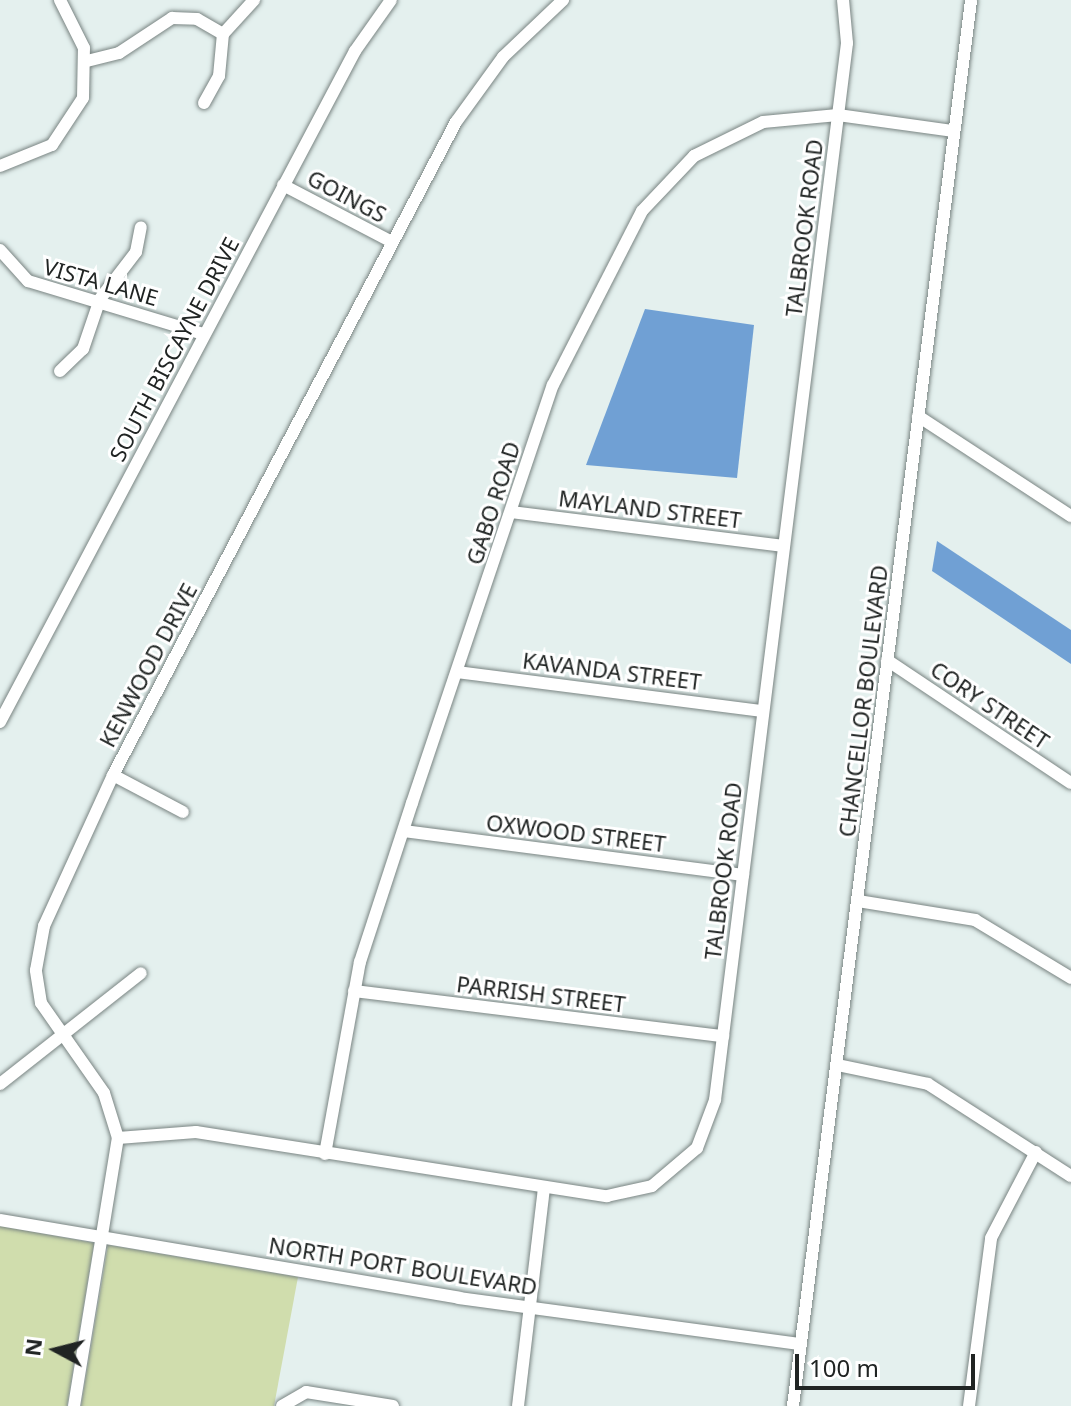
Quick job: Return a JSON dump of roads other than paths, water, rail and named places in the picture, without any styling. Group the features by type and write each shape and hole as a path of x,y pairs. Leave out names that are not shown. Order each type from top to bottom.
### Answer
{"street":[{"path":"0,166 39,154 65,131 83,98 87,61 60,0"},
{"path":"204,103 219,76 223,34 254,0"},
{"name":"SOUTH BISCAYNE DRIVE","path":"0,722 283,185 391,0"},
{"name":"KENWOOD DRIVE","path":"74,1406 118,1138 104,1093 60,1035 38,994 38,947 113,775 392,242 481,84 563,0"},
{"name":"TALBROOK ROAD","path":"118,1138 196,1132 544,1189 622,1195 679,1169 710,1121 847,43 843,0"},
{"name":"CHANCELLOR BOULEVARD","path":"793,1406 971,0"},
{"path":"87,61 119,53 168,19 197,19 223,34"},
{"name":"GABO ROAD","path":"325,1154 354,991 511,512 566,353 655,194 694,156 739,131 789,116 838,115 954,131"},
{"name":"GOINGS","path":"283,185 392,242"},
{"path":"60,371 83,349 100,299 133,258 141,227"},
{"name":"VISTA LANE","path":"0,250 22,278 100,299 204,334"},
{"path":"918,416 1071,516"},
{"name":"MAYLAND STREET","path":"511,512 784,546"},
{"name":"CORY STREET","path":"887,660 1071,783"},
{"name":"KAVANDA STREET","path":"457,672 763,711"},
{"path":"113,775 183,812"},
{"name":"OXWOOD STREET","path":"404,831 743,875"},
{"path":"858,901 975,920 1071,978"},
{"path":"0,1084 141,973"},
{"name":"PARRISH STREET","path":"354,991 723,1036"},
{"path":"838,1065 928,1084 1071,1176"},
{"path":"969,1406 991,1238 1036,1152"},
{"path":"518,1406 544,1189"},
{"name":"NORTH PORT BOULEVARD","path":"0,1220 530,1307 801,1344"},
{"path":"285,1402 306,1392 393,1406"}],"water":[{"path":"645,309 754,325 737,478 586,465"},
{"path":"937,541 1071,630 1071,664 932,571"}]}
